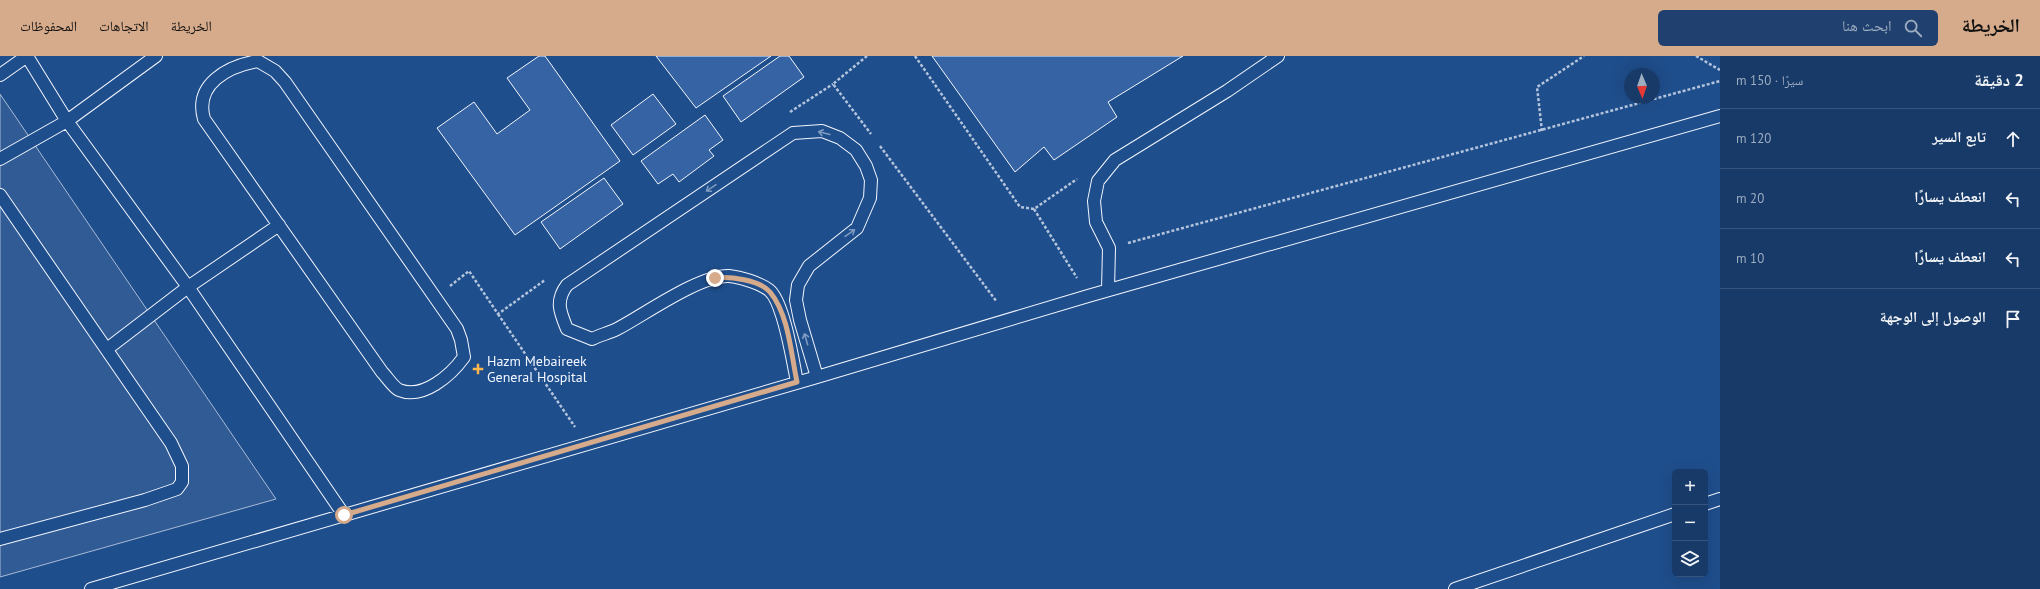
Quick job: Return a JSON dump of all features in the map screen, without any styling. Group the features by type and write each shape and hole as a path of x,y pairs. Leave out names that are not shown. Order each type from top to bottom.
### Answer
{"lane":[{"path":"0,75 27,56 67,121 188,287 344,515"},
{"path":"0,159 67,121 156,56"},
{"path":"1108,290 1108,248 1096,222 1094,200 1098,182 1115,160 1227,91 1278,56"},
{"path":"258,61 268,65 285,82 435,297 457,329 461,340 464,357 450,373 427,389 413,392 398,390 376,365 279,225 204,119 201,108 202,102 212,82 228,70 258,61"},
{"path":"91,589 817,377 1108,290 1720,116"},
{"path":"797,382 781,313 769,290 748,280 729,276 715,278 648,310 617,329 592,339 567,329 560,313 560,295 567,285 793,133 822,131 840,138 856,150 866,166 871,180 870,198 857,228 809,266 798,285 796,300 800,320 817,377"},
{"path":"0,195 177,453 182,466 182,482 177,489 145,500 0,539"},
{"path":"107,349 188,287 279,225"},
{"path":"1708,503 1720,499"},
{"path":"1454,589 1672,515"}],"path":[{"path":"787,114 833,84 867,56"},
{"path":"915,56 1020,207 1034,209 1078,178"},
{"path":"1542,131 1537,87 1584,56"},
{"path":"1696,56 1720,70"},
{"path":"1108,248 1542,131 1720,81"},
{"path":"833,84 1009,319"},
{"path":"1034,209 1088,296"},
{"path":"435,297 469,271 574,427 582,425"},
{"path":"498,314 549,277"}],"shaded area":[{"path":"0,94 276,499 0,577"}],"building":[{"path":"539,56 545,56 620,161 515,235 437,128 474,102 497,134 530,110 507,78"},
{"path":"656,56 771,56 696,108"},
{"path":"780,56 789,56 804,77 741,122 723,96"},
{"path":"932,56 1183,56 1108,102 1117,117 1054,160 1044,147 1015,172"},
{"path":"653,94 676,124 633,155 611,125"},
{"path":"705,115 723,140 709,150 714,156 679,182 673,174 658,184 641,161"},
{"path":"604,178 623,204 560,249 541,222"}],"place":[{"name":"Hazm Mebaireek General Hospital","path":"478,369"}],"route":[{"path":"344,515 797,382 781,313 769,290 748,280 729,276 715,278"}]}
